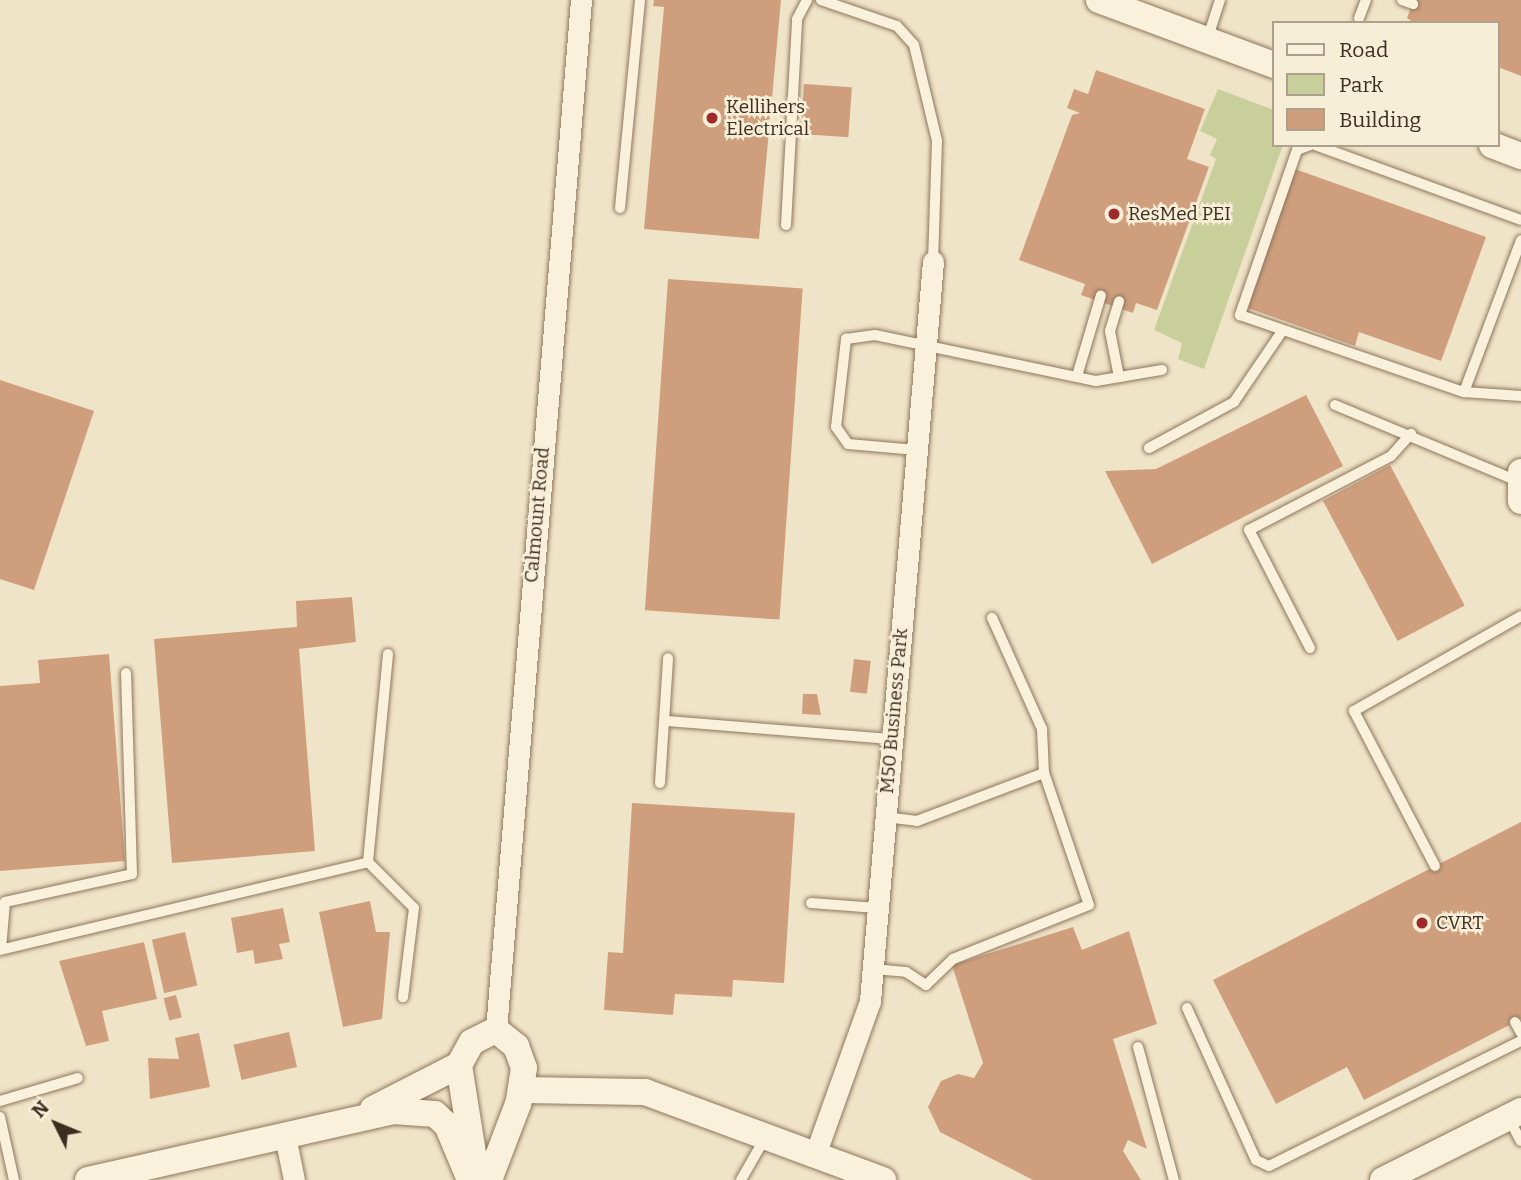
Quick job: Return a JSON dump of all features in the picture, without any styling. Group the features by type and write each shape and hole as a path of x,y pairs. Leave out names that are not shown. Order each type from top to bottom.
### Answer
{"street":[{"name":"Calmount Road","path":"496,1030 581,0"},
{"path":"1099,0 1136,6 1207,40 1272,64"},
{"path":"1497,147 1521,156"},
{"name":"M50 Business Park","path":"817,1152 853,1060 873,969 933,262"},
{"path":"476,1180 459,1065 467,1046 496,1030 521,1053 521,1090 489,1180"},
{"path":"88,1180 285,1136 362,1115 459,1065"},
{"path":"521,1090 645,1092 768,1132 883,1180"},
{"path":"362,1115 435,1114 447,1125 470,1180"},
{"path":"1382,1180 1515,1114"},
{"path":"285,1136 294,1180"}],"lane":[{"path":"620,208 640,0"},
{"path":"786,225 797,19 807,0"},
{"path":"821,0 897,26 914,45 937,141 933,262"},
{"path":"1207,40 1220,0"},
{"path":"1359,18 1366,0"},
{"path":"1306,147 1297,150 1240,315 1464,392 1521,396"},
{"path":"1318,147 1521,220"},
{"path":"1464,392 1521,240"},
{"path":"1077,376 1101,295"},
{"path":"1119,301 1110,331 1119,377"},
{"path":"1149,447 1234,402 1283,330"},
{"path":"916,450 848,443 836,426 846,339 875,335 1077,376 1119,377 1161,370"},
{"path":"1335,405 1411,434 1520,485"},
{"path":"1310,648 1249,530 1391,456 1411,434"},
{"path":"1435,866 1354,711 1521,616"},
{"path":"873,969 906,972 926,985 953,960 1089,905 1044,773 1042,729 992,618"},
{"path":"368,862 388,654"},
{"path":"660,783 666,721 667,658"},
{"path":"126,673 132,874 5,902 1,950 368,862"},
{"path":"666,721 891,739"},
{"path":"885,817 917,821 1044,773"},
{"path":"368,862 414,908 403,997"},
{"path":"811,903 877,908"},
{"path":"1188,1008 1256,1160 1269,1166 1521,1041"},
{"path":"1515,1022 1521,1033"},
{"path":"1138,1047 1174,1180"},
{"path":"0,1101 79,1078"},
{"path":"1515,1114 1521,1141"},
{"path":"0,1117 14,1180"},
{"path":"745,1179 768,1132"}],"green space":[{"path":"1218,89 1272,109 1272,147 1282,147 1204,369 1178,359 1182,343 1154,330 1216,159 1210,155 1217,139 1200,131"}],"building":[{"name":"Kellihers Electrical","path":"654,0 781,0 759,239 644,229 664,7 653,6"},
{"path":"1414,0 1521,0 1521,76 1500,68 1500,21 1411,21 1407,18"},
{"name":"ResMed PEI","path":"1096,70 1205,109 1187,159 1209,167 1157,310 1136,303 1133,313 1081,295 1085,284 1019,260 1072,115 1080,113 1067,108 1074,89 1088,94"},
{"path":"804,84 852,87 848,137 801,134"},
{"path":"1295,169 1486,237 1441,361 1359,332 1355,346 1245,307"},
{"path":"668,279 803,288 780,620 645,610"},
{"path":"0,380 94,411 34,590 0,579"},
{"path":"1306,395 1343,466 1152,564 1105,471 1156,469"},
{"path":"1390,465 1465,605 1398,641 1323,501"},
{"path":"352,597 356,642 299,649 315,851 172,863 154,639 297,627 296,601"},
{"path":"109,654 125,861 0,871 0,686 40,683 38,660"},
{"path":"854,659 871,661 867,694 850,692"},
{"path":"803,694 817,694 821,715 802,714"},
{"path":"632,803 795,813 784,983 733,980 732,997 675,994 673,1015 604,1010 608,952 623,953"},
{"name":"CVRT","path":"1521,822 1521,1019 1364,1100 1347,1067 1276,1104 1213,980"},
{"path":"370,901 376,932 390,932 382,1019 343,1027 319,912"},
{"path":"283,908 290,942 279,944 283,959 255,964 253,950 237,953 231,918"},
{"path":"1073,927 1082,950 1129,931 1157,1024 1113,1039 1147,1149 1128,1140 1123,1151 1141,1180 1033,1180 940,1132 928,1107 941,1081 958,1074 974,1078 983,1063 952,965"},
{"path":"185,932 197,986 164,993 152,940"},
{"path":"144,942 157,999 102,1011 109,1041 86,1046 59,961"},
{"path":"176,995 182,1017 169,1021 163,998"},
{"path":"289,1032 297,1067 242,1080 233,1045"},
{"path":"199,1033 210,1087 150,1099 148,1058 179,1059 175,1038"}],"place":[{"name":"Kellihers Electrical","path":"712,118"},
{"name":"ResMed PEI","path":"1114,214"},
{"name":"CVRT","path":"1422,923"}]}
